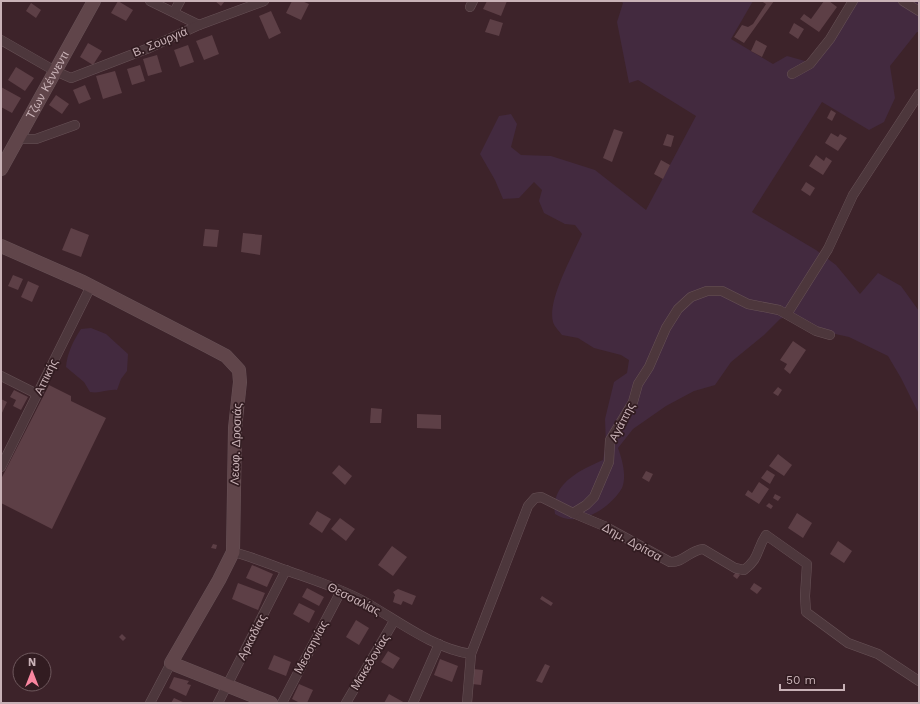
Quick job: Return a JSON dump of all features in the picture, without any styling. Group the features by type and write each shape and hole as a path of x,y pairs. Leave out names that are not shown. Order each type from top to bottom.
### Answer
{"street":[{"name":"Τζων Κέννεντι","path":"1,169 4,155 18,139 94,1"},
{"path":"150,1 199,25"},
{"path":"174,12 180,1"},
{"name":"Β. Σουργιά","path":"1,40 55,71 68,77 73,77 149,48 199,25 264,1"},
{"path":"792,74 810,64 830,39 852,1"},
{"path":"903,1 919,10"},
{"path":"787,314 828,249 853,195 919,94"},
{"path":"18,139 37,138 75,125"},
{"name":"Λεωφ. Δροσιάς","path":"1,246 91,286 207,346 226,356 239,370 240,382 235,428 233,552 220,580 171,663"},
{"name":"Αττικής","path":"1,467 91,286"},
{"name":"Αγάπης","path":"573,513 586,505 594,497 609,462 610,440 626,416 633,402 638,384 650,367 666,328 678,309 691,297 707,291 722,291 748,304 766,306 787,314 816,332 830,335"},
{"path":"1,376 38,394"},
{"path":"467,703 471,654 528,506 535,498 541,497 573,513"},
{"name":"Δημ. Δρίτσα","path":"573,513 604,526 670,562 678,562 693,551 703,549 734,568 744,570 756,559 759,548 766,535 807,564 805,596 806,612 848,643 878,654 919,682"},
{"name":"Θεσσαλίας","path":"233,552 260,559 341,591 364,602 394,621 439,644 457,652 471,654"},
{"name":"Αρκαδίας","path":"218,703 286,570"},
{"name":"Μεσσηνίας","path":"282,703 341,591"},
{"name":"Μακεδονίας","path":"346,703 394,621"},
{"path":"413,703 439,644"},
{"path":"150,703 171,663 271,703"}],"shaded area":[{"path":"621,1 753,1 731,39 773,64 787,56 816,64 857,1 919,1 919,32 917,32 890,66 895,98 884,122 869,130 822,102 752,212 816,250 836,265 860,294 878,273 901,286 919,311 919,414 888,356 849,337 817,330 793,314 780,319 764,335 731,362 715,385 694,391 666,406 633,429 618,448 624,478 622,488 617,496 610,503 592,514 583,518 573,519 564,518 555,514 557,494 562,486 576,474 603,460 606,444 605,419 614,382 627,373 629,360 621,355 594,348 578,338 562,335 555,327 552,313 557,290 582,234 575,225 565,224 544,213 539,201 542,190 534,182 519,198 503,199 495,180 480,154 499,116 511,114 517,124 511,147 521,155 551,156 595,170 646,210 696,116 638,80 629,83 617,22 623,3"},
{"path":"91,328 106,334 128,354 127,371 121,379 117,390 90,392 84,382 66,367 75,338 81,329"}],"building":[{"path":"118,1 133,10 126,21 111,13"},
{"path":"215,1 225,1 221,6"},
{"path":"292,1 302,1 309,4 301,20 286,13"},
{"path":"487,1 507,1 501,16 483,9"},
{"path":"761,1 774,1 744,43 734,37 742,25 748,27 753,24 766,4"},
{"path":"824,1 829,1 837,7 819,32 800,19 804,14 811,19"},
{"path":"31,3 41,10 36,18 26,11"},
{"path":"271,11 281,33 269,39 259,16"},
{"path":"490,19 503,23 499,36 485,32"},
{"path":"794,23 804,29 798,39 789,33"},
{"path":"212,35 219,54 204,60 196,41"},
{"path":"756,40 767,46 762,57 751,51"},
{"path":"88,43 102,51 93,65 80,57"},
{"path":"188,45 194,62 180,67 174,50"},
{"path":"157,55 162,72 148,76 143,59"},
{"path":"140,65 145,81 132,85 127,69"},
{"path":"16,67 34,78 25,91 8,80"},
{"path":"115,71 122,93 103,99 96,76"},
{"path":"85,85 91,99 79,104 73,90"},
{"path":"1,87 21,98 12,113 1,107"},
{"path":"56,95 69,104 62,114 49,105"},
{"path":"831,110 836,113 832,121 827,118"},
{"path":"614,129 623,132 612,162 603,158"},
{"path":"831,133 838,137 840,134 847,138 838,151 825,143"},
{"path":"667,134 674,136 671,147 663,145"},
{"path":"816,155 824,161 826,157 832,161 823,175 809,166"},
{"path":"661,160 670,165 663,179 654,174"},
{"path":"806,182 815,188 810,196 801,190"},
{"path":"71,228 89,235 81,257 62,250"},
{"path":"205,229 219,230 217,247 203,246"},
{"path":"243,233 262,235 260,255 241,252"},
{"path":"13,275 23,279 18,290 8,286"},
{"path":"28,281 39,286 32,302 21,297"},
{"path":"793,341 806,350 790,374 784,369 787,364 780,360"},
{"path":"49,385 71,396 71,401 106,418 52,529 1,503 1,479"},
{"path":"778,387 782,390 778,396 773,393"},
{"path":"14,390 28,397 21,410 13,406 16,400 10,397"},
{"path":"1,399 7,402 1,415"},
{"path":"371,408 382,409 381,423 370,423"},
{"path":"417,414 441,415 441,429 417,428"},
{"path":"778,454 792,465 784,476 769,466"},
{"path":"339,465 352,476 345,485 332,473"},
{"path":"767,470 775,475 770,484 761,478"},
{"path":"646,471 653,474 649,482 642,478"},
{"path":"759,482 769,489 759,504 745,495 748,490 752,493"},
{"path":"775,494 781,497 778,501 773,498"},
{"path":"769,503 773,506 771,509 766,506"},
{"path":"317,511 331,519 322,533 309,524"},
{"path":"797,513 812,523 803,538 788,528"},
{"path":"340,518 355,529 346,541 331,529"},
{"path":"838,541 852,551 844,563 830,554"},
{"path":"213,544 217,545 216,549 211,548"},
{"path":"392,546 407,557 393,576 378,565"},
{"path":"252,565 273,574 267,587 246,578"},
{"path":"736,572 740,575 737,579 733,576"},
{"path":"238,583 265,593 258,610 232,599"},
{"path":"754,583 762,588 757,594 750,589"},
{"path":"307,588 324,597 319,606 302,597"},
{"path":"398,589 416,596 412,605 403,601 401,605 393,602 395,595 393,592"},
{"path":"542,596 553,603 551,606 540,599"},
{"path":"299,603 315,611 309,623 293,614"},
{"path":"356,620 369,628 359,645 346,637"},
{"path":"122,634 126,638 123,641 119,637"},
{"path":"388,651 400,658 393,669 381,662"},
{"path":"274,655 291,662 286,676 268,669"},
{"path":"440,659 458,666 452,682 434,675"},
{"path":"545,664 550,666 542,683 536,681"},
{"path":"473,669 483,670 481,685 472,684"},
{"path":"174,677 189,681 187,684 191,685 186,696 169,688"},
{"path":"299,684 313,690 307,703 300,703 292,699"},
{"path":"389,694 405,703 384,703"},
{"path":"174,698 185,703 171,703"}]}
